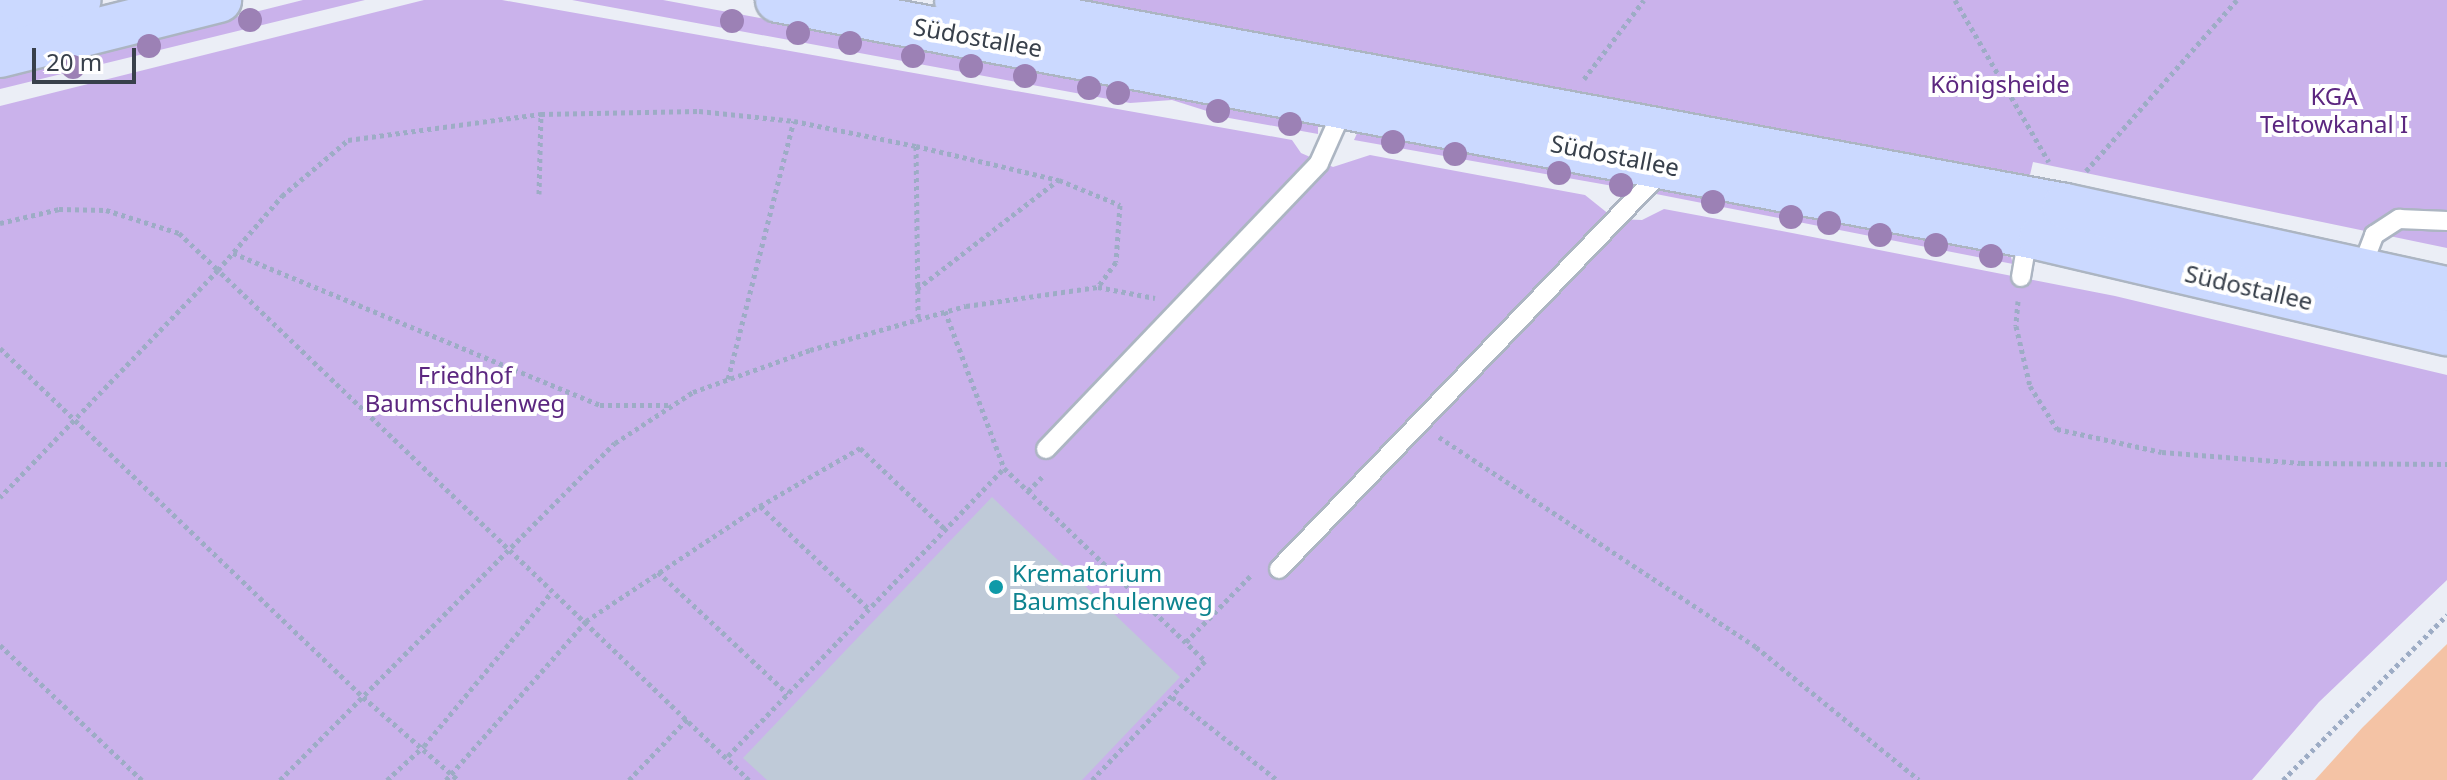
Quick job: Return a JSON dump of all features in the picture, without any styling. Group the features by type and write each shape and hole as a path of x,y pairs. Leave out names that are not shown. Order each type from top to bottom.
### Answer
{"main road":[{"path":"0,20 79,0"},
{"path":"0,55 219,0"},
{"name":"Südostallee","path":"778,0 1348,88 2361,269 2447,289"},
{"name":"Südostallee","path":"957,0 1348,88"},
{"name":"Südostallee","path":"1683,150 2024,256 2351,311 2447,333"}],"lane":[{"path":"1046,449 1319,163 1340,126 1348,88"},
{"path":"1271,565 1420,424 1683,150"},
{"path":"2351,311 2361,269 2374,235 2399,219 2447,221"}],"path":[{"path":"1575,91 1644,0"},
{"path":"1955,0 2055,173"},
{"path":"2085,172 2237,0"},
{"path":"0,497 218,270 282,196 348,140 541,114 699,111 794,121 1059,180 1120,205 1116,262 1098,287"},
{"path":"539,194 541,114"},
{"path":"727,380 794,121"},
{"path":"916,146 918,317"},
{"path":"917,289 1059,180"},
{"path":"0,223 59,209 106,210 179,233 550,594 586,621 728,756 749,780"},
{"path":"233,253 600,405 671,405"},
{"path":"2024,256 2016,326 2030,386 2057,429 2162,452 2301,463 2447,464"},
{"path":"280,780 615,443 671,405 727,380 918,317 1098,287 1126,289"},
{"path":"945,311 1004,468 1205,661 1092,780"},
{"path":"0,348 363,697 424,746 458,780"},
{"path":"1420,424 1756,647 1919,780"},
{"path":"446,780 586,621 760,506 860,448 945,529"},
{"path":"728,756 1004,468"},
{"path":"760,506 869,609"},
{"path":"1186,642 1271,565"},
{"path":"658,572 788,694"},
{"path":"387,780 424,746 550,594"},
{"path":"2283,780 2447,615"},
{"path":"0,645 142,780"},
{"path":"1172,697 1277,780"},
{"path":"629,780 688,718"}],"green space":[{"path":"303,0 365,0 0,89 0,76"},
{"name":"Friedhof Baumschulenweg","path":"424,0 502,0 1292,140 1301,153 1333,167 1370,155 1585,195 1615,219 1642,220 1664,209 1766,228 2115,296 2447,375 2447,580 2319,702 2252,780 0,780 0,106"},
{"path":"572,0 663,0 1318,122 1318,134 1229,118 1172,100 1130,103"},
{"name":"Königsheide","path":"1082,0 2447,0 2447,248 2033,162 2030,175"},
{"path":"1359,129 1632,179 1630,189 1354,140"},
{"path":"1665,186 2011,257 2013,264 1656,194"}],"shaded area":[{"path":"2447,644 2447,780 2315,780 2362,728"}],"building":[{"name":"Krematorium Baumschulenweg","path":"992,497 1180,677 1082,780 767,780 743,758"}],"place":[{"name":"Krematorium Baumschulenweg","path":"996,587"}],"park label":[{"name":"KGA Teltowkanal I","path":"2334,110"}]}
